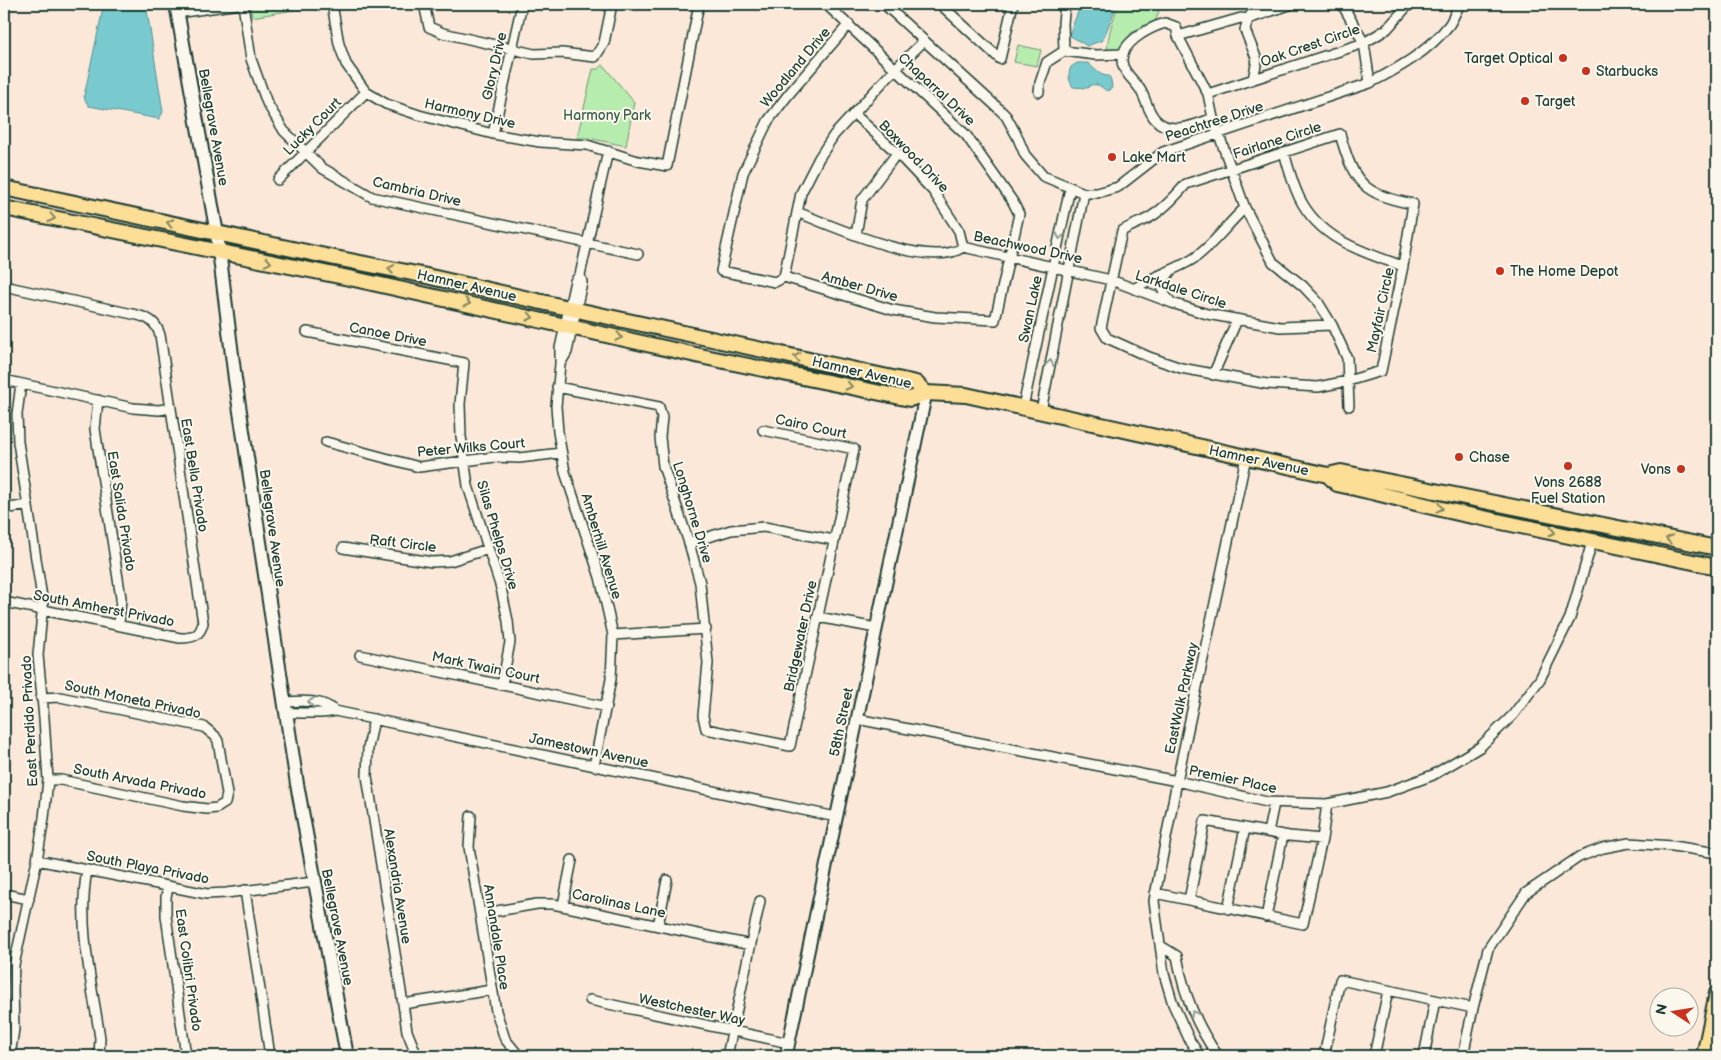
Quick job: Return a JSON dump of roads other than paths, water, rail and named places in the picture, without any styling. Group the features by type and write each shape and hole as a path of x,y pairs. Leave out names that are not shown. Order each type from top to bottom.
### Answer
{"main road":[{"name":"Bellegrave Avenue","path":"176,8 218,234 235,379 285,707 314,882 347,1056"},
{"name":"Hamner Avenue","path":"4,188 422,275 916,383 926,394"},
{"name":"Hamner Avenue","path":"4,208 354,278 705,356 910,399 926,394 966,395 1328,475 1341,472 1717,548"},
{"name":"Hamner Avenue","path":"1328,475 1337,484 1592,542 1717,567"},
{"path":"1349,486 1362,483 1408,493 1418,488"},
{"path":"1704,1056 1717,993"}],"street":[{"path":"176,8 239,4"},
{"name":"Cambria Drive","path":"243,4 251,59 267,103 284,131 322,168 372,197 638,254"},
{"name":"Harmony Drive","path":"332,4 339,44 346,64 366,92 386,104 419,115 493,134 540,142 587,145 608,150 638,161 666,166 699,4"},
{"path":"424,4 429,27 444,33 534,54 562,53 595,57 604,43 612,4"},
{"name":"Glory Drive","path":"493,134 522,4"},
{"name":"Peachtree Drive","path":"884,4 993,102 1006,116 1025,155 1043,176 1084,193 1097,193 1118,188 1163,152 1370,83 1400,67 1426,49 1449,24 1460,4"},
{"path":"940,4 1000,59 1013,4"},
{"path":"1064,51 1063,23 1065,4"},
{"path":"1253,79 1256,60 1245,30 1248,19 1258,4"},
{"path":"1212,118 1192,126 1178,128 1166,126 1156,120 1141,91 1122,65 1122,54 1133,40 1153,27 1165,23 1176,27 1178,36 1241,18 1248,19 1292,4"},
{"path":"1342,4 1364,43 1370,83"},
{"name":"Oak Crest Circle","path":"1208,94 1364,43 1387,29 1409,4"},
{"name":"Chaparral Drive","path":"828,6 966,136 1013,202 1019,214 995,320"},
{"name":"Woodland Drive","path":"721,271 743,173 768,121 849,24"},
{"name":"Mayfair Circle","path":"1178,36 1208,94 1212,118 1245,208 1273,262 1303,286 1318,302 1332,325 1347,358 1348,381 1381,371 1403,266 1413,204"},
{"path":"784,277 801,193 819,158 834,135 924,40"},
{"path":"1040,92 1040,83 1047,62 1064,51 1122,54"},
{"name":"Lucky Court","path":"278,180 366,92"},
{"name":"Boxwood Drive","path":"854,114 897,153 933,191 959,231 962,247"},
{"name":"Fairlane Circle","path":"1111,280 1122,231 1132,224 1147,219 1177,196 1186,184 1340,134 1348,161 1363,185 1387,199 1413,204"},
{"name":"Amberhill Avenue","path":"594,766 607,706 613,656 613,635 600,577 578,513 561,453 556,406 560,348 582,282 580,275 608,150"},
{"path":"1284,152 1299,198 1311,216 1341,242 1362,252 1403,266"},
{"path":"856,235 862,200 897,153"},
{"name":"Swan Lake","path":"1024,407 1070,188"},
{"path":"1041,411 1084,193"},
{"path":"1134,288 1192,259 1208,247 1229,222 1245,208"},
{"name":"Beachwood Drive","path":"797,212 856,235 924,254 955,253 962,247 1111,280"},
{"name":"Amber Drive","path":"721,271 775,282 784,277 893,310 935,317 995,320"},
{"path":"1170,271 1163,280 1162,290 1172,303"},
{"path":"1111,280 1101,328 1107,338 1149,357 1181,368 1214,375 1267,384 1318,387 1348,381 1349,406"},
{"name":"Larkdale Circle","path":"1111,280 1207,314 1280,327 1332,325"},
{"name":"East Bella Privado","path":"4,286 137,315 152,321 160,335 203,619 202,627 198,634"},
{"path":"1214,375 1237,320"},
{"name":"Canoe Drive","path":"307,332 464,364"},
{"name":"Silas Phelps Drive","path":"464,364 460,404 461,436 468,486 501,588 508,621 510,642 502,685"},
{"path":"4,380 146,410 171,408"},
{"name":"East Perdido Privado","path":"10,1056 14,1029 12,989 14,965 37,860 48,780 38,655 43,597 17,428 18,399 21,384"},
{"name":"Longhorne Drive","path":"557,387 659,407 662,417 660,437 663,466 689,543 700,583 708,663 703,716 706,729"},
{"name":"58th Street","path":"786,1056 926,394"},
{"name":"East Salida Privado","path":"98,400 96,429 121,598 119,625"},
{"name":"Cairo Court","path":"763,430 854,449"},
{"name":"Peter Wilks Court","path":"326,442 419,467 494,457 519,458 561,453"},
{"name":"Bridgewater Drive","path":"706,729 790,746 854,449"},
{"name":"EastWalk Parkway","path":"1200,1056 1190,1040 1173,1004 1164,974 1154,900 1177,781 1246,457"},
{"path":"4,509 28,505"},
{"path":"689,543 731,530 764,527 834,540"},
{"name":"Premier Place","path":"857,719 1177,781 1267,802 1327,804 1387,792 1433,774 1480,747 1513,715 1540,678 1570,618 1592,542"},
{"name":"Raft Circle","path":"343,548 432,562 450,561 488,549"},
{"name":"South Amherst Privado","path":"4,602 180,638 190,638 198,634"},
{"path":"818,616 876,628"},
{"path":"613,635 706,629"},
{"name":"Mark Twain Court","path":"360,655 607,706"},
{"name":"South Moneta Privado","path":"41,698 60,697 204,727 215,736 227,789 225,803"},
{"name":"Jamestown Avenue","path":"285,707 327,714 335,711 836,817"},
{"name":"Alexandria Avenue","path":"374,719 368,748 367,776 402,1004 407,1030 417,1056"},
{"name":"South Arvada Privado","path":"48,780 61,780 195,808 212,809 225,803"},
{"path":"1268,832 1274,802"},
{"path":"1155,893 1303,924 1322,839 1327,804"},
{"name":"Annandale Place","path":"471,816 469,847 496,1012 506,1039 520,1056"},
{"path":"1189,900 1205,821 1283,835 1322,839"},
{"path":"1228,909 1245,828"},
{"path":"1266,917 1283,835"},
{"path":"1463,1056 1488,949 1526,893 1552,874 1579,858 1603,848 1629,843 1673,846 1717,853"},
{"name":"South Playa Privado","path":"37,860 207,894 314,882"},
{"path":"563,905 572,860"},
{"path":"87,870 83,897 83,922 100,1038 99,1056"},
{"path":"658,926 667,880"},
{"name":"East Colibri Privado","path":"168,887 166,916 186,1056"},
{"path":"245,890 270,1056"},
{"path":"4,894 29,899"},
{"path":"728,1056 760,901"},
{"name":"Carolinas Lane","path":"480,914 537,904 563,905 751,945"},
{"path":"1161,946 1177,956 1181,982 1190,1006 1204,1037 1218,1056"},
{"path":"1324,1056 1340,980 1473,1008"},
{"path":"402,1004 492,990"},
{"path":"1374,1056 1388,991"},
{"name":"Westchester Way","path":"590,1000 789,1043"},
{"path":"1424,1056 1435,1000"}],"water":[{"path":"104,4 146,4 163,112 159,119 89,106 85,100 84,96"},
{"path":"1081,4 1115,4 1114,12 1103,40 1087,46 1069,35"},
{"path":"1077,63 1088,63 1100,73 1109,76 1112,88 1107,91 1096,85 1090,85 1088,88 1073,87 1069,79 1069,72 1071,67"}],"place":[{"name":"Target Optical","path":"1563,58"},
{"name":"Starbucks","path":"1586,71"},
{"name":"Target","path":"1525,101"},
{"name":"Lake Mart","path":"1112,157"},
{"name":"The Home Depot","path":"1500,271"},
{"name":"Chase","path":"1459,457"},
{"name":"Vons 2688 Fuel Station","path":"1568,466"},
{"name":"Vons","path":"1681,469"}],"park label":[{"name":"Harmony Park","path":"607,115"}]}
